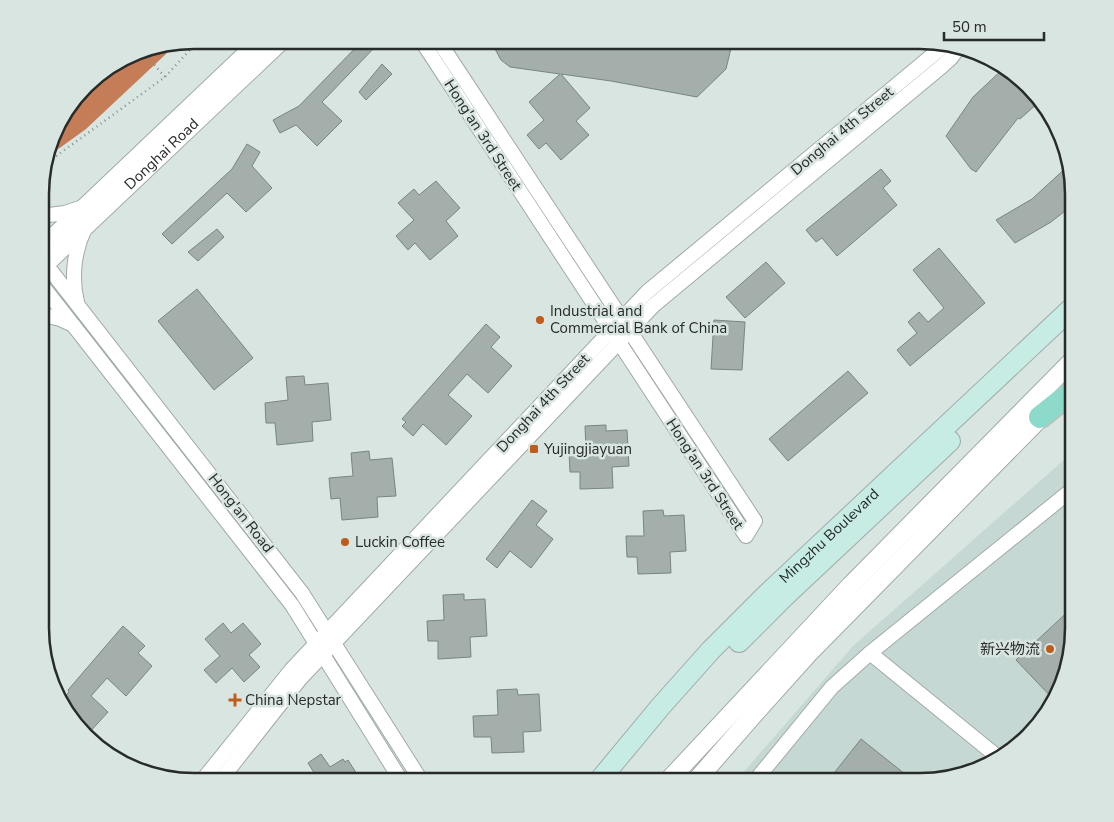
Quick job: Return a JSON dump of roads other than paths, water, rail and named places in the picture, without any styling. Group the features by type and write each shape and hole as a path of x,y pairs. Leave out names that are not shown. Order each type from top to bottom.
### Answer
{"main road":[{"name":"Mingzhu Boulevard","path":"605,773 667,699 765,596 1065,314"},
{"name":"Mingzhu Boulevard","path":"624,773 721,660 770,611 1065,332"},
{"path":"1040,417 1065,397"}],"street":[{"name":"Donghai Road","path":"49,251 88,204 252,49"},
{"name":"Donghai Road","path":"49,254 89,222 272,49"},
{"name":"Hong'an 3rd Street","path":"427,49 746,536 755,520 444,49"},
{"name":"Donghai 4th Street","path":"331,637 619,342 626,325 647,292 938,50"},
{"name":"Donghai 4th Street","path":"226,773 300,679 320,649 611,330 626,325 654,305 941,67 954,53"},
{"path":"49,215 73,212 88,204"},
{"path":"78,305 75,286 75,259 81,236 89,222"},
{"name":"Hong'an Road","path":"49,269 302,593 416,773"},
{"name":"Hong'an Road","path":"49,294 292,605 396,773"},
{"path":"49,316 60,319 77,329"},
{"path":"675,773 851,585 1065,367"},
{"path":"703,773 808,654 1065,393"},
{"path":"761,773 832,687 870,653 1065,495"},
{"name":"Donghai 4th Street","path":"208,773 292,668 320,649"},
{"path":"870,653 993,753"}],"waterway":[{"path":"64,130 78,120 146,57"}],"place":[{"name":"Industrial and Commercial Bank of China","path":"540,320"},
{"name":"Yujingjiayuan","path":"534,449"},
{"name":"Luckin Coffee","path":"345,542"},
{"name":"新兴物流","path":"1050,649"},
{"name":"China Nepstar","path":"235,700"}]}
